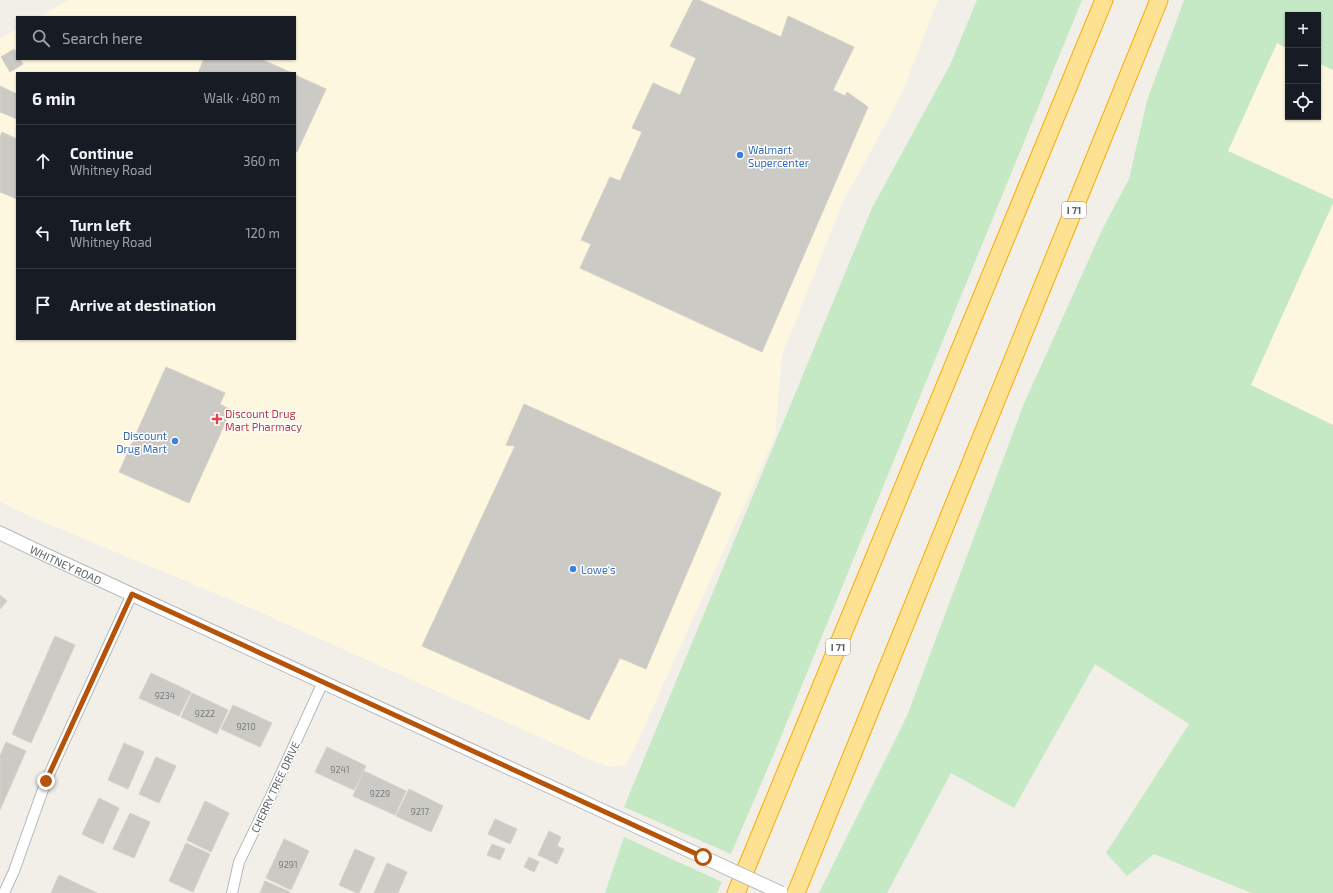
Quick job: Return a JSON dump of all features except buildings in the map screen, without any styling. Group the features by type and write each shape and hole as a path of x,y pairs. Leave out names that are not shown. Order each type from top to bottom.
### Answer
{"highway":[{"name":"I 71","path":"736,893 1104,0"},
{"name":"I 71","path":"796,893 1159,0"}],"street":[{"name":"WHITNEY ROAD","path":"0,533 781,893"},
{"path":"4,893 14,871 46,781 132,594"},
{"name":"CHERRY TREE DRIVE","path":"232,893 239,862 323,682"}],"shaded area":[{"path":"69,0 938,0 902,93 856,179 845,196 782,356 776,434 633,752 625,765 609,767 591,760 253,609 41,521 0,502 0,39 16,30 16,60 296,60 296,16 41,16"},
{"path":"1277,43 1285,47 1285,120 1321,120 1321,64 1333,70 1333,199 1228,151"},
{"path":"1333,203 1333,425 1250,385"}],"green space":[{"path":"977,0 1082,0 773,756 731,854 624,807 872,208 950,65"},
{"path":"1184,0 1333,0 1333,70 1321,64 1321,12 1285,12 1285,47 1277,43 1228,151 1333,199 1333,203 1251,385 1333,425 1333,893 1252,893 1154,854 1127,876 1106,853 1189,724 1095,664 1014,808 951,773 887,893 819,893 907,716 1023,406 1103,228 1129,179 1147,101"},
{"path":"624,837 722,882 717,893 605,893"}],"place":[{"name":"Walmart Supercenter","path":"740,155"},
{"name":"Discount Drug Mart Pharmacy","path":"217,419"},
{"name":"Discount Drug Mart","path":"175,441"},
{"name":"Lowe's","path":"573,569"}],"route":[{"path":"46,781 132,594 703,857"}]}
